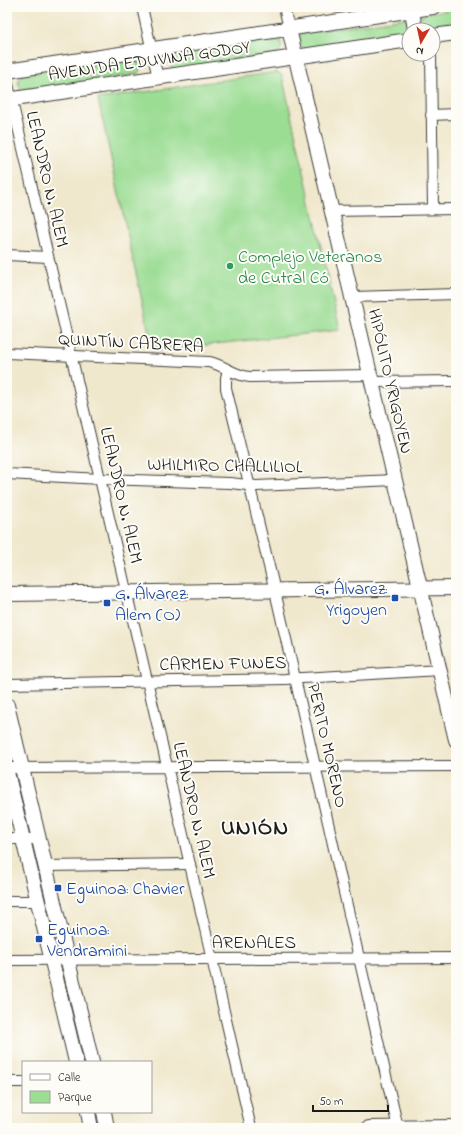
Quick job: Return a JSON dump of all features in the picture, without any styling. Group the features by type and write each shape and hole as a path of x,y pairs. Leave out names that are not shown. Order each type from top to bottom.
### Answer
{"main road":[{"name":"AVENIDA EDUVINA GODOY","path":"7,71 433,7"},
{"path":"412,10 414,22"},
{"name":"HIPÓLITO YRIGOYEN","path":"289,29 456,740"},
{"path":"441,35 456,33"},
{"name":"AVENIDA EDUVINA GODOY","path":"9,100 401,41"},
{"path":"7,594 456,588"},
{"path":"7,705 9,722 22,768 92,1061"},
{"path":"7,772 9,789 23,839 76,1061"},
{"path":"88,1113 91,1128"},
{"path":"104,1113 107,1128"},
{"path":"369,1128 456,1127"}],"street":[{"path":"142,7 158,78"},
{"name":"HIPÓLITO YRIGOYEN","path":"284,7 289,29"},
{"path":"430,62 433,209"},
{"name":"LEANDRO N. ALEM","path":"7,80 9,100 72,356 251,1128"},
{"path":"431,115 456,114"},
{"path":"332,211 456,209"},
{"path":"7,255 48,257"},
{"path":"352,297 456,294"},
{"name":"QUINTÍN CABRERA","path":"7,353 209,362 242,377 456,381"},
{"name":"PERITO MORENO","path":"228,370 225,381 226,388 316,766 398,1128"},
{"name":"WHILMIRO CHALLILIOL","path":"7,474 100,479 230,483 265,486 395,480"},
{"name":"CARMEN FUNES","path":"7,684 295,678 440,670"},
{"path":"7,768 456,766"},
{"path":"7,840 39,839"},
{"path":"45,866 190,864"},
{"path":"7,901 38,901"},
{"name":"ARENALES","path":"7,960 456,958"},
{"path":"7,1082 22,1082"}],"green space":[{"path":"456,9 456,28 441,29 441,22 420,22 421,16 427,13"},
{"path":"405,18 407,22 401,22 401,36 306,50 299,42 299,38 302,33"},
{"path":"277,37 282,46 277,54 175,70 168,60 172,52"},
{"path":"133,58 140,64 138,74 26,91 23,90 18,84 19,79 23,74"},
{"name":"Complejo Veteranos de Cutral Có","path":"276,72 282,75 340,330 153,351 98,99"}],"place":[{"name":"Complejo Veteranos de Cutral Có","path":"230,266"},
{"name":"G. Álvarez: Yrigoyen","path":"395,598"},
{"name":"G. Álvarez: Alem (O)","path":"107,603"},
{"name":"Eguinoa: Chavier","path":"58,888"},
{"name":"Eguinoa: Vendramini","path":"39,939"}],"district":[{"name":"UNIÓN","path":"255,826"}]}
